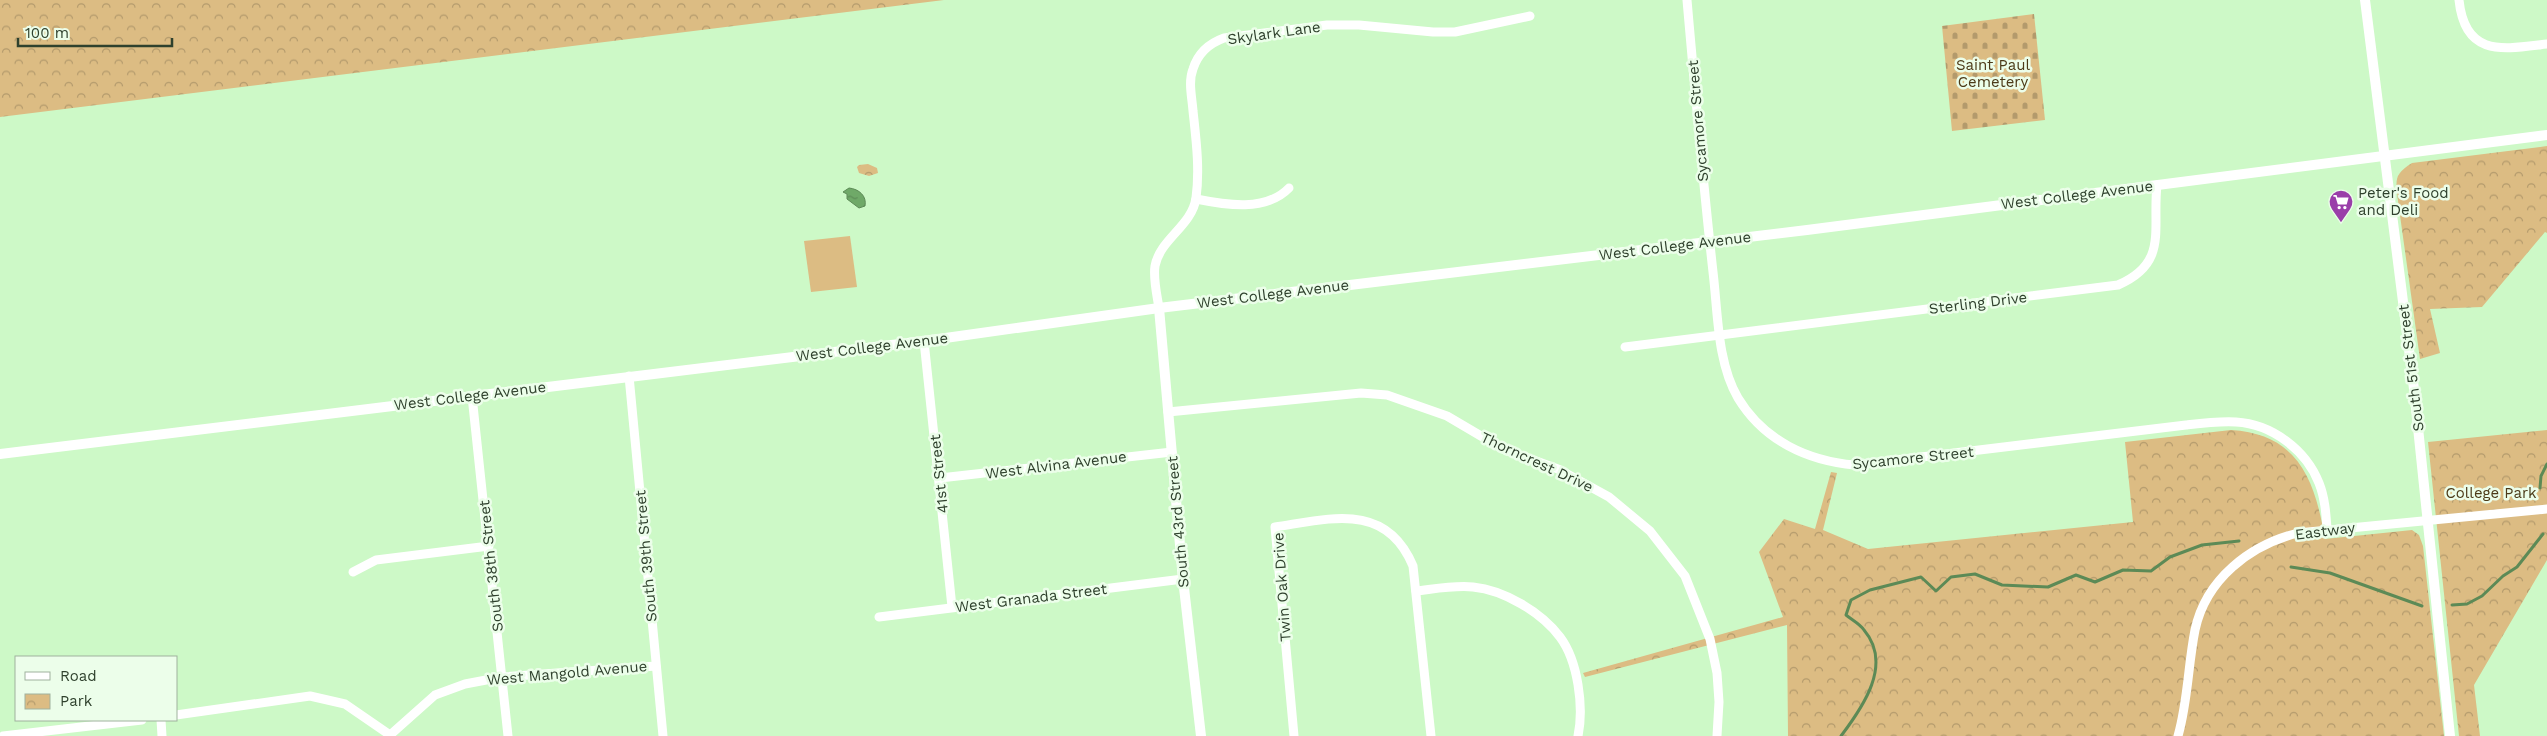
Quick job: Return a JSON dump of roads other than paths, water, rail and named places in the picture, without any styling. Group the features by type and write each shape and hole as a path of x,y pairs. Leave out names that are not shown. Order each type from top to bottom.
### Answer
{"street":[{"name":"Sycamore Street","path":"1687,0 1710,241 1724,361 1733,388 1750,414 1779,442 1805,455 1828,463 1855,465 2186,425 2237,422 2258,425 2278,435 2295,448 2309,464 2319,483 2325,505 2327,529"},
{"name":"South 51st Street","path":"2365,0 2428,519 2450,736"},
{"path":"2460,0 2461,15 2467,29 2483,44 2503,49 2547,44"},
{"name":"Skylark Lane","path":"1160,308 1156,288 1155,266 1162,249 1187,220 1196,199 1198,159 1191,84 1193,69 1211,43 1224,38 1327,25 1359,25 1432,32 1455,32 1530,16"},
{"name":"West College Avenue","path":"0,454 924,341 1160,308 2384,157 2547,135"},
{"name":"Sterling Drive","path":"1625,347 2118,285 2142,272 2150,262 2155,247 2157,230 2154,209 2157,185"},
{"path":"1196,199 1234,205 1267,202 1282,195 1289,188"},
{"name":"South 43rd Street","path":"1160,308 1183,579 1201,736"},
{"name":"41st Street","path":"924,341 940,478 952,607"},
{"name":"South 39th Street","path":"629,376 662,736"},
{"name":"Thorncrest Drive","path":"1168,412 1361,392 1387,395 1447,416 1503,449 1558,468 1609,497 1650,531 1685,576 1710,639 1717,674 1719,702 1717,736"},
{"name":"South 38th Street","path":"472,396 508,736"},
{"name":"West Alvina Avenue","path":"940,478 1172,452"},
{"name":"Eastway","path":"2178,736 2184,710 2195,627 2208,598 2217,583 2231,567 2265,544 2298,533 2327,529 2547,508"},
{"name":"Twin Oak Drive","path":"1294,736 1275,527 1346,517 1378,524 1406,550 1413,566 1430,736"},
{"path":"353,572 376,560 489,546"},
{"name":"West Granada Street","path":"879,617 1183,579"},
{"path":"1416,591 1472,587 1511,599 1540,617 1561,638 1577,678 1581,707 1578,736"},
{"name":"West Mangold Avenue","path":"178,715 310,696 345,704 390,735 434,694 465,684 502,676 656,666"},
{"path":"3,736 133,721"},
{"path":"161,721 162,736"}],"water":[{"path":"849,188 862,194 865,199 865,206 859,208 847,199 847,194 843,192"}],"waterway":[{"path":"2540,488 2541,476 2547,464"},
{"path":"2452,605 2467,604 2482,596 2503,576 2517,567 2543,534"},
{"path":"1841,736 1866,699 1875,671 1876,657 1872,643 1862,628 1846,615 1851,600 1870,590 1921,577 1936,591 1951,577 1975,574 2002,585 2048,587 2076,575 2095,582 2123,570 2151,571 2170,557 2202,545 2239,541"},
{"path":"2291,567 2330,573 2422,606"}],"place":[{"name":"Peter's Food and Deli","path":"2341,223"}],"park label":[{"name":"Saint Paul Cemetery","path":"1993,74"},
{"name":"College Park","path":"2491,493"}]}
